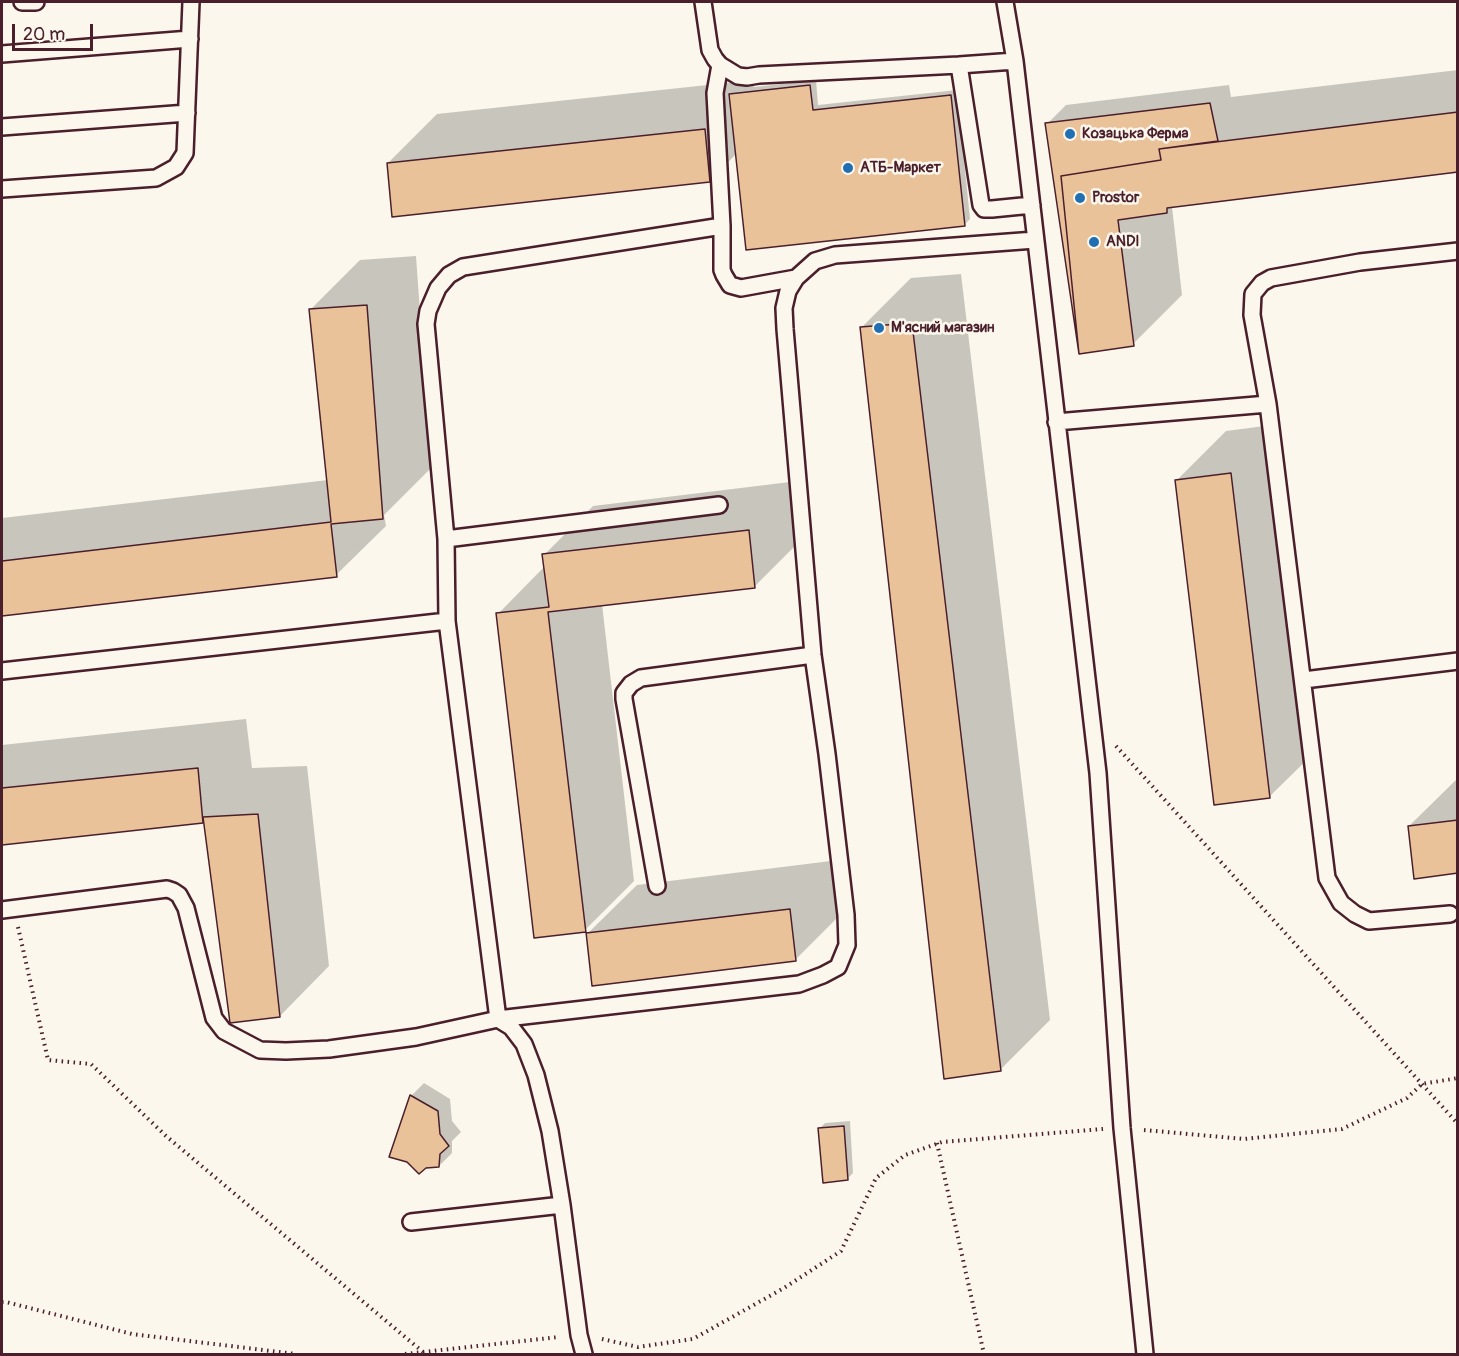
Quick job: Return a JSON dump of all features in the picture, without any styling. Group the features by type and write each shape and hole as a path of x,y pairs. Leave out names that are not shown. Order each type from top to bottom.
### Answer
{"lane":[{"path":"22,2 36,2"},
{"path":"2,189 156,178 176,167 185,153 191,2"},
{"path":"703,2 710,50 714,59 738,76 1015,61"},
{"path":"1005,2 1015,61 1098,773 1122,1128 1145,1354"},
{"path":"2,54 190,39"},
{"path":"720,65 715,93 722,270 730,285 741,288 796,278"},
{"path":"959,65 981,205 984,209 992,209 1032,204"},
{"path":"2,127 187,113"},
{"path":"498,1019 447,621 446,539 426,324 428,311 438,288 448,275 463,267 722,226"},
{"path":"8,909 167,889 173,891 186,908 214,1018 224,1031 261,1050 329,1049 416,1037 498,1019 799,984 838,967 847,945 846,915 813,655 784,308 788,291 796,278 815,261 835,255 1035,240"},
{"path":"1450,914 1369,921 1341,903 1327,878 1268,404 1252,315 1253,294 1262,283 1271,278 1360,262 1458,251"},
{"path":"1056,422 1268,404"},
{"path":"446,539 719,505"},
{"path":"2,670 447,621"},
{"path":"657,886 624,693 640,678 813,655"},
{"path":"1304,680 1458,661"},
{"path":"498,1019 511,1027 524,1044 536,1076 549,1131 562,1205 579,1335 584,1354"},
{"path":"411,1222 562,1205"}],"path":[{"path":"1115,745 1458,1124"},
{"path":"8,909 48,1060 92,1064 166,1136 426,1354"},
{"path":"405,1354 579,1335 638,1347 693,1339 784,1288 841,1251 876,1178 905,1155 942,1142 1122,1128 1244,1138 1342,1129 1407,1098 1422,1084 1458,1078"},
{"path":"937,1143 984,1354"},
{"path":"2,1302 132,1334 297,1354"}],"building":[{"name":"АТБ-Маркет","path":"810,85 813,110 951,95 965,226 746,250 729,94"},
{"path":"1210,103 1218,141 1159,149 1161,160 1061,176 1079,354 1045,123"},
{"path":"1458,112 1458,172 1167,208 1167,213 1118,220 1134,346 1079,354 1061,176 1161,160 1159,149"},
{"path":"705,129 710,182 392,217 387,163"},
{"path":"367,305 383,519 331,524 337,577 2,616 2,561 331,522 309,309"},
{"path":"912,323 1001,1071 944,1079 860,327"},
{"path":"1231,473 1270,798 1214,805 1175,480"},
{"path":"749,530 755,588 548,612 586,932 534,938 496,613 549,607 542,554"},
{"path":"198,768 203,823 2,845 2,788"},
{"path":"258,814 280,1017 230,1023 203,817"},
{"path":"1458,820 1458,873 1414,879 1408,826"},
{"path":"790,909 796,961 592,986 586,933"},
{"path":"410,1095 438,1111 440,1134 449,1146 440,1154 439,1167 426,1168 419,1174 407,1162 389,1157"},
{"path":"844,1126 848,1180 823,1183 818,1128"}],"place":[{"name":"Козацька Ферма","path":"1070,134"},
{"name":"АТБ-Маркет","path":"848,168"},
{"name":"Prostor","path":"1080,198"},
{"name":"ANDI","path":"1094,242"},
{"name":"М'ясний магазин","path":"879,328"}]}
